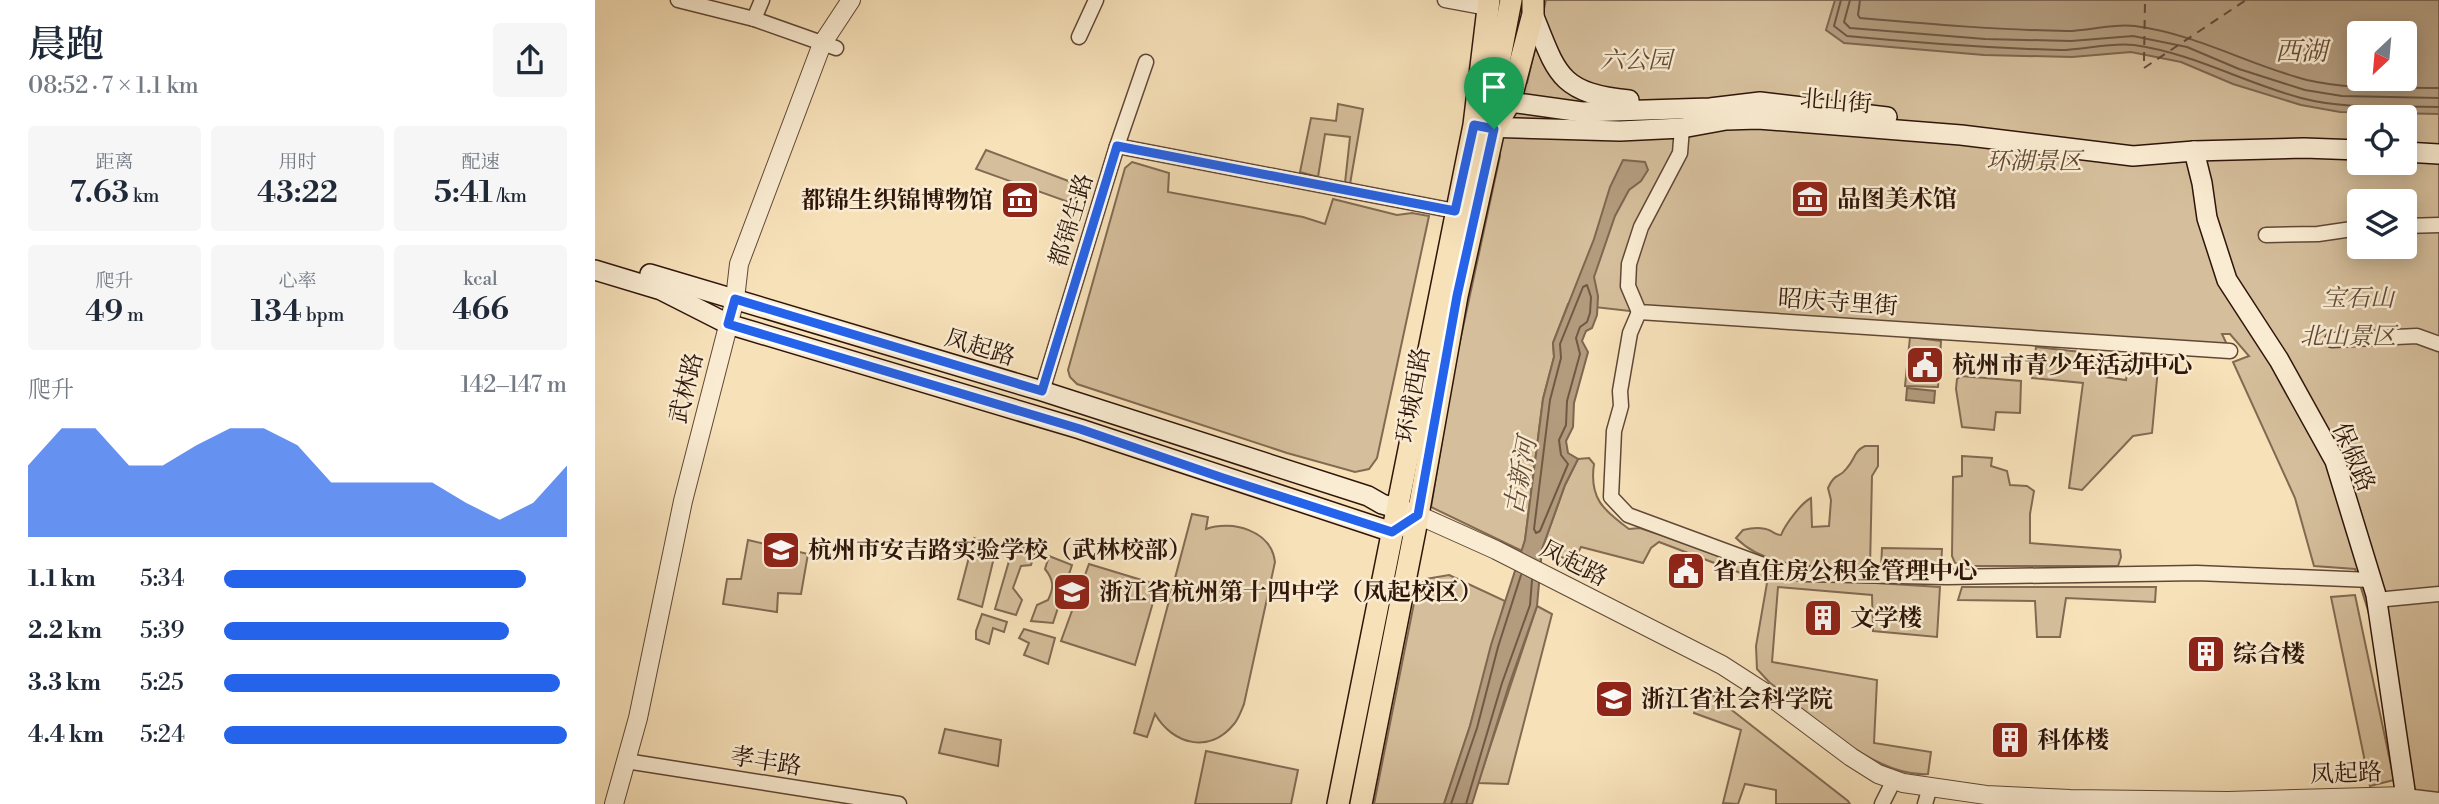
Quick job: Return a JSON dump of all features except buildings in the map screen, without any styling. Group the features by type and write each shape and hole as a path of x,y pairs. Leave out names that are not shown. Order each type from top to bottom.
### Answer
{"main road":[{"name":"环城西路","path":"1361,804 1455,211 1493,94 1511,0"},
{"name":"环城西路","path":"1338,804 1392,532 1408,512 1457,296 1484,127 1489,4"},
{"name":"环城西路","path":"1484,127 1510,102 1533,7"},
{"path":"1533,7 1554,66 1574,87 1598,97 1710,108"},
{"name":"北山街","path":"1510,102 1582,112 1710,108 1760,102 2194,151"},
{"name":"北山街","path":"1484,127 1620,131 1682,128 1726,120 1758,118 1961,135 2133,156 2194,151 2347,150"},
{"name":"保俶路","path":"2194,151 2207,218 2227,280 2279,360 2335,461 2377,600 2406,800"},
{"path":"2417,153 2439,154"},
{"name":"凤起路","path":"595,257 1042,391 1368,496 1408,512"},
{"path":"595,270 660,290 728,324 1080,429 1392,532"}],"street":[{"path":"678,0 754,19 829,46"},
{"path":"754,19 762,0"},
{"name":"武林路","path":"614,804 638,718 683,501 735,299 740,264 829,46 851,0"},
{"path":"1079,37 1096,0"},
{"path":"1445,0 1489,4"},
{"name":"都锦生路","path":"1042,391 1117,146 1146,62"},
{"path":"1682,128 1681,153 1641,227 1629,264 1628,286 1639,312 1630,333 1620,391 1621,406 1614,431 1611,497 1628,515 1777,570 1806,574 1947,577 2197,573 2371,580"},
{"path":"1117,146 1455,211"},
{"path":"2417,226 2439,225"},
{"path":"2266,234 2318,234 2347,230"},
{"name":"昭庆寺里街","path":"1639,312 2230,351"},
{"path":"2332,340 2417,336 2439,344"},
{"name":"凤起路","path":"1408,512 1506,556 1721,665 1767,694 1878,774 1928,795 2229,803 2406,800"},
{"path":"2377,600 2439,594"},
{"name":"孝丰路","path":"626,761 899,804"},
{"path":"1882,804 1894,780"},
{"path":"2406,800 2439,800"}],"green space":[{"name":"环湖景区","path":"1546,0 2439,0 2439,804 2406,804 2371,620 2355,569 2314,566 2295,498 2233,362 2249,356 2230,334 2222,334 2230,351 1639,312 1568,304 1553,343 1554,357 1543,399 1522,551 1431,507 1454,369 1500,156 1494,129 1510,102 1527,83"},
{"path":"1338,104 1363,109 1350,184 1345,183 1350,137 1325,134 1318,177 1300,172 1311,118 1336,121"},
{"path":"986,150 1071,182 1077,189 1074,204 976,169"},
{"path":"1132,162 1169,173 1168,192 1303,217 1325,224 1333,199 1397,215 1412,213 1429,216 1377,458 1369,469 1355,472 1287,453 1077,384 1070,377 1068,370 1125,168"},
{"path":"1910,337 1941,341 1938,387 1905,386"},
{"path":"2036,347 2081,352 2090,357 2105,377 2126,380 2131,352 2159,357 2152,433 2133,436 2082,490 2069,488 2083,383 2032,378"},
{"path":"1961,376 2021,381 2020,413 1996,412 1994,430 1962,427 1956,389 1957,379"},
{"path":"1865,446 1878,446 1878,466 1872,476 1870,568 1817,567 1781,562 1750,549 1736,538 1743,530 1753,528 1781,535 1794,515 1811,498 1812,527 1829,526 1831,500 1828,488"},
{"path":"1962,456 1992,458 1991,466 2007,471 2010,485 2027,486 2034,491 2030,514 2030,543 2120,550 2118,566 1964,566 1955,563 1952,556 1953,477 1962,476"},
{"path":"1589,458 1594,464 1594,486 1600,502 1629,529 1640,528 1777,577 1940,587 1937,637 1873,631 1872,595 1778,587 1772,662 1877,680 1874,743 1931,752 1928,774 1886,766 1865,755 1823,726 1757,669 1756,646 1767,583 1659,542 1651,548 1643,563 1581,547 1573,562 1542,549 1565,485 1578,459"},
{"path":"1192,514 1208,517 1206,529 1238,527 1258,535 1272,551 1275,562 1240,714 1224,733 1203,742 1182,739 1163,725 1155,714 1147,737 1134,733"},
{"path":"974,538 997,545 982,607 958,599"},
{"path":"748,540 808,554 801,594 778,593 777,612 723,604 727,579 741,579"},
{"path":"1014,544 1035,551 1031,565 1021,566 1013,588 1022,600 1016,615 995,609"},
{"path":"1882,548 1942,549 1941,567 1881,569"},
{"path":"1049,556 1072,565 1053,623 1031,621 1037,605 1048,600 1051,592 1051,580 1045,569"},
{"path":"1089,564 1158,585 1135,665 1061,641"},
{"path":"1449,575 1505,601 1470,726 1444,804 1374,804 1417,588 1426,579"},
{"path":"1962,587 2156,587 2155,602 2066,598 2060,637 2037,637 2035,601 1958,600"},
{"path":"2355,595 2394,780 2370,786 2331,597"},
{"path":"1537,606 1552,614 1508,784 1478,783"},
{"path":"982,614 1007,622 1004,632 993,628 989,644 976,639"},
{"path":"1024,629 1055,638 1048,664 1024,655 1029,643 1019,638"},
{"path":"1701,686 1850,804 1776,804 1776,790 1745,784 1738,804 1723,803 1741,730 1694,713"},
{"path":"945,729 1001,740 998,766 939,753"},
{"path":"1206,751 1298,770 1291,804 1195,804"}],"water":[{"name":"西湖","path":"1835,0 2439,0 2439,114 2417,114 2417,105 2347,105 2347,112 2301,105 2233,84 2181,62 2131,52 2072,57 1984,55 1844,43 1826,30"},
{"path":"1623,160 1645,162 1648,170 1641,181 1629,190 1615,216 1594,277 1598,296 1597,315 1592,328 1586,331 1582,341 1588,352 1574,403 1573,427 1566,441 1568,453 1578,459 1565,485 1542,549 1537,606 1472,804 1444,804 1525,540 1543,399 1554,357 1553,343 1594,239 1610,187"},
{"path":"1907,388 1935,391 1934,403 1906,400"}],"ferry route":[{"path":"2144,61 2145,0"},
{"path":"2144,68 2246,0"}],"place":[{"name":"品图美术馆","path":"1810,199"},
{"name":"都锦生织锦博物馆","path":"1020,200"},
{"name":"杭州市青少年活动中心","path":"1925,365"},
{"name":"杭州市安吉路实验学校（武林校部）","path":"781,550"},
{"name":"省直住房公积金管理中心","path":"1686,571"},
{"name":"浙江省杭州第十四中学（凤起校区）","path":"1072,592"},
{"name":"文学楼","path":"1823,618"},
{"name":"综合楼","path":"2206,654"},
{"name":"浙江省社会科学院","path":"1614,699"},
{"name":"科体楼","path":"2010,740"}],"route":[{"path":"1474,125 1494,129 1457,296 1418,515 1392,532 1080,429 728,324 735,299 1042,391 1117,146 1455,211 1474,125"}],"park label":[{"name":"六公园","path":"1636,60"},
{"name":"宝石山","path":"2358,298"},
{"name":"北山景区","path":"2348,336"}],"water label":[{"name":"古新河","path":"1520,476"}]}
